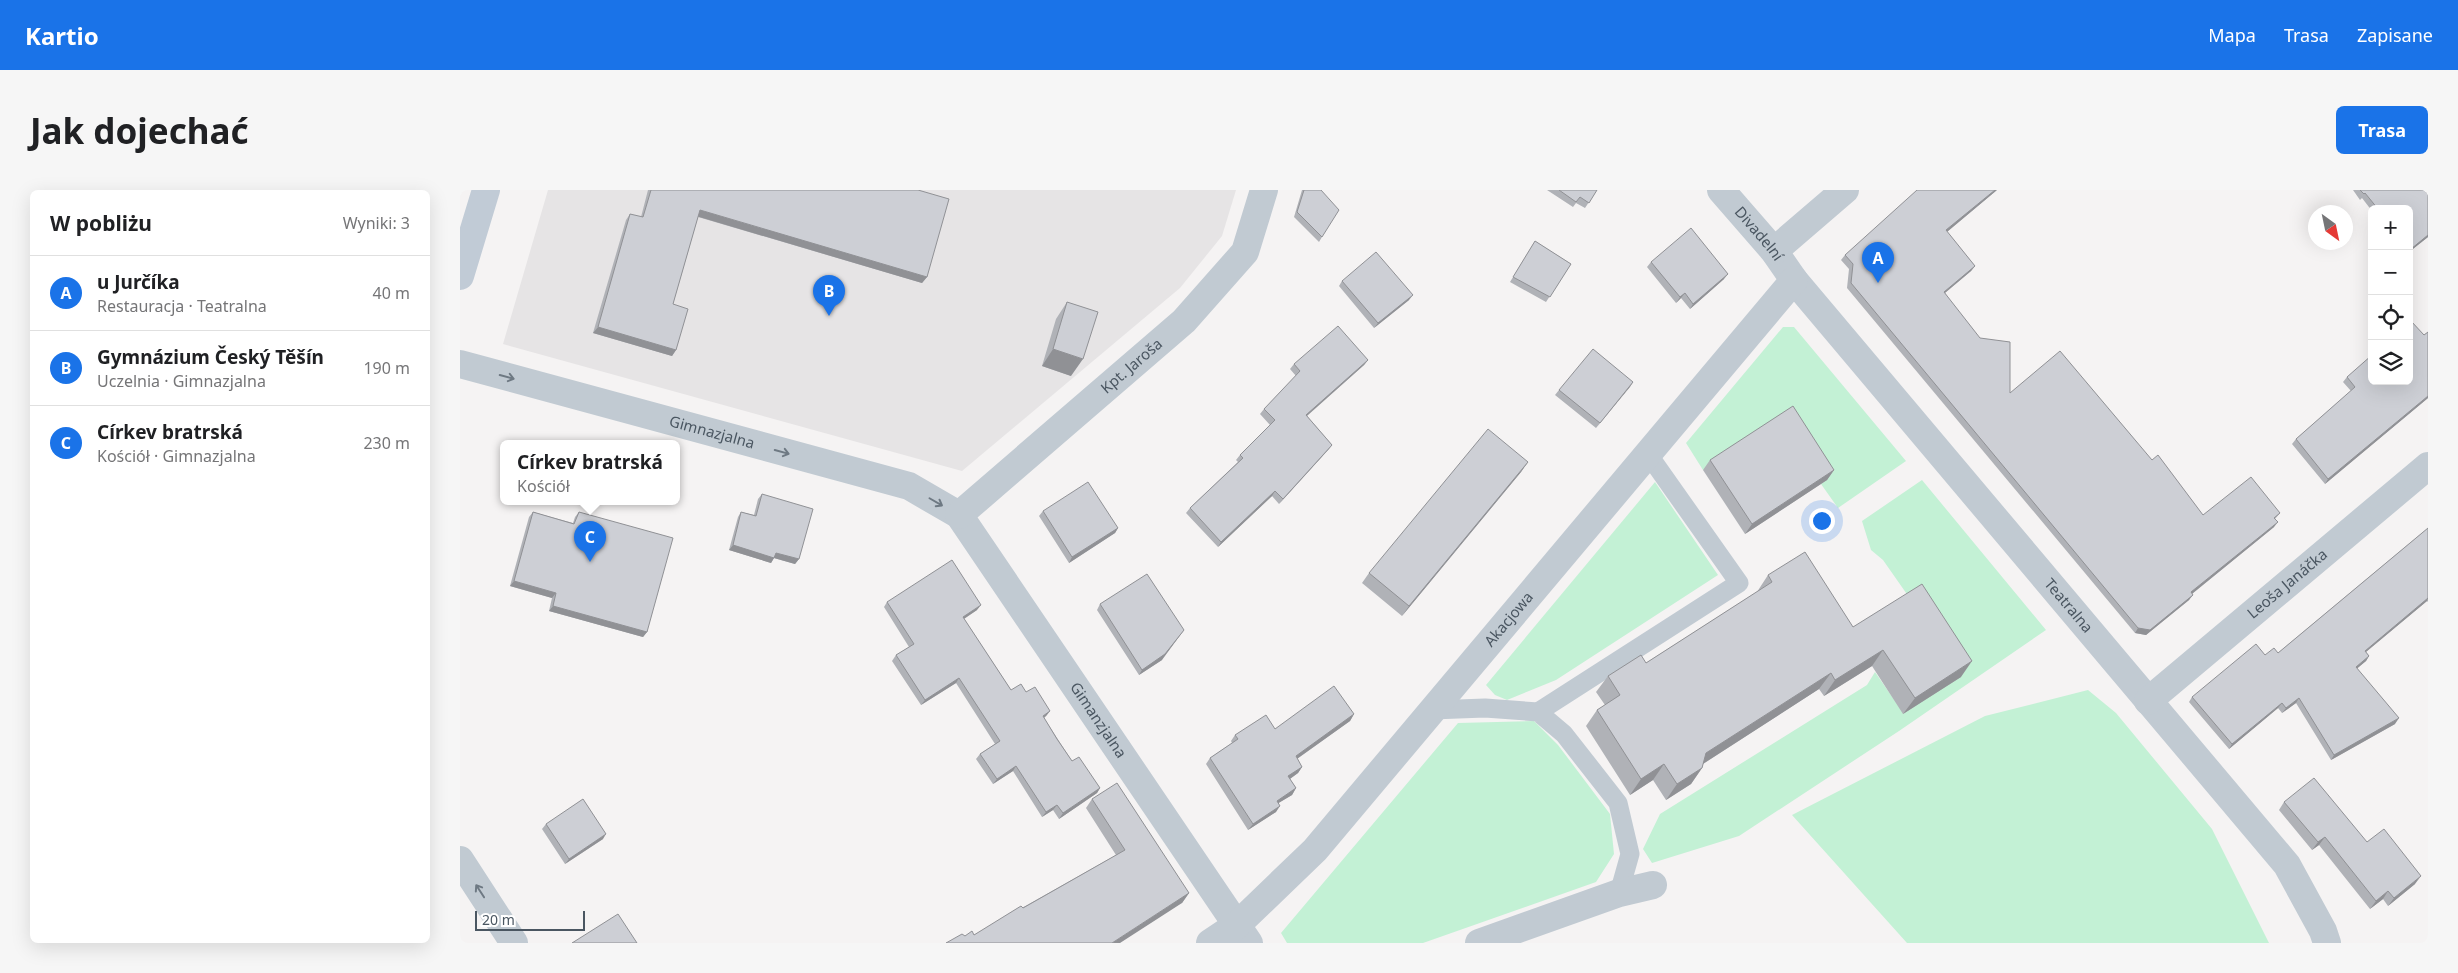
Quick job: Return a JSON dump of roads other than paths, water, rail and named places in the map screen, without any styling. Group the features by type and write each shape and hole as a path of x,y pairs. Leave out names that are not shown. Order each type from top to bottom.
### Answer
{"main road":[{"path":"460,276 486,190"}],"street":[{"name":"Kpt. Jaroša","path":"959,515 1184,321 1245,252 1264,190"},
{"name":"Divadelní","path":"1721,190 1774,250 1794,280"},
{"path":"1774,250 1845,190"},
{"name":"Akacjowa","path":"1210,943 1243,934 1794,280"},
{"name":"Teatralna","path":"1794,280 2287,865 2323,931 2327,943"},
{"name":"Gimnazjalna","path":"460,364 909,486 959,515"},
{"name":"Leoša Janáčka","path":"2148,701 2428,466"},
{"name":"Gimanzjalna","path":"959,515 1243,934"},
{"path":"460,860 514,943"},
{"path":"1479,943 1619,893 1653,885"}],"lane":[{"path":"1538,712 1739,583 1648,454"},
{"path":"1432,710 1485,708 1538,712 1564,734 1618,803 1630,854 1619,893"}],"place":[{"name":"u Jurčíka","path":"1878,283"},
{"name":"Gymnázium Český Těšín","path":"829,316"},
{"name":"Církev bratrská","path":"590,562"}]}
